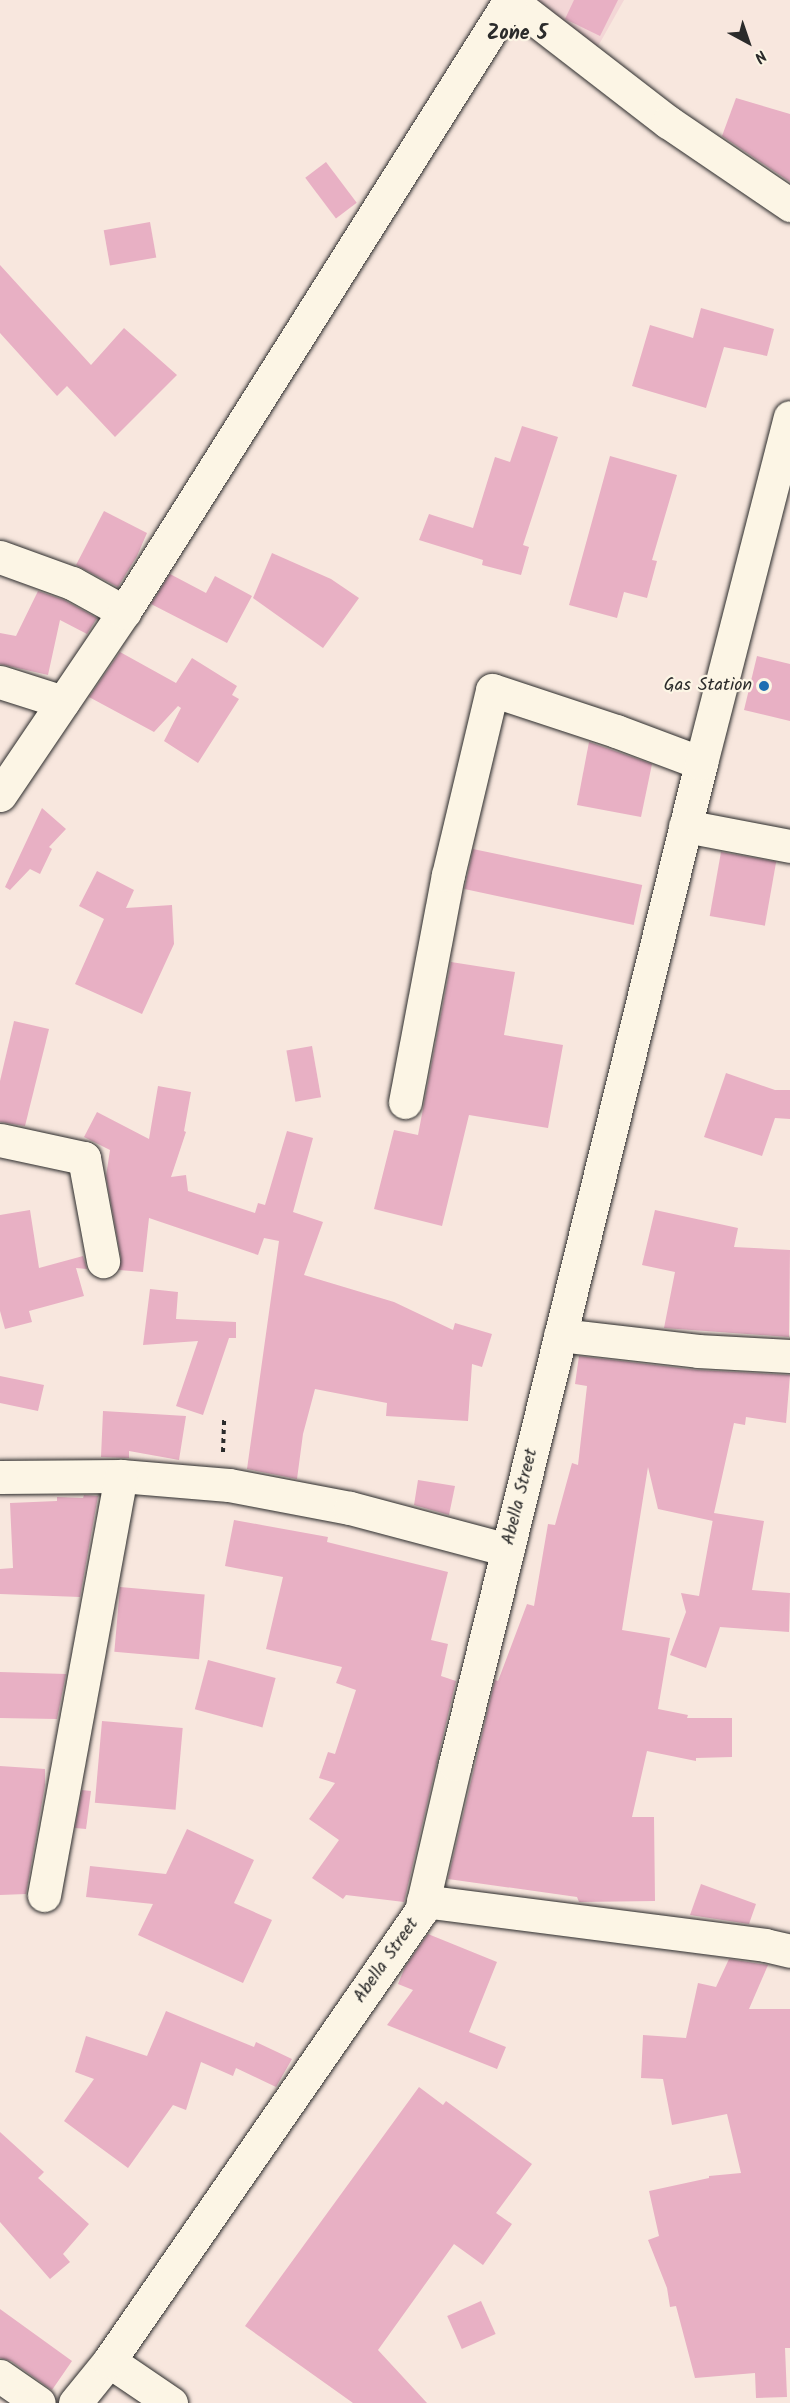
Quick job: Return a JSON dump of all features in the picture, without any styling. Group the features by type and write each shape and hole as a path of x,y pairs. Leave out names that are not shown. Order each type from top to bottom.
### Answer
{"street":[{"path":"0,795 124,612 510,0 668,122 790,205"},
{"name":"Abella Street","path":"75,2403 109,2361 421,1911 700,763 790,417"},
{"path":"0,557 72,583 124,612"},
{"path":"0,682 63,702"},
{"path":"405,1102 448,875 492,690 616,731 700,763"},
{"path":"685,826 790,846"},
{"path":"0,1140 84,1158 103,1261"},
{"path":"560,1335 698,1351 790,1356"},
{"path":"0,1477 121,1476 229,1485 350,1508 508,1550"},
{"path":"44,1895 121,1476"},
{"path":"423,1900 765,1945 790,1951"},
{"path":"109,2361 171,2403"},
{"path":"0,2376 39,2403"}],"shaded area":[{"path":"534,0 624,0 597,48"}],"building":[{"path":"574,0 618,0 600,36 565,19"},
{"path":"736,98 790,114 790,182 722,136"},
{"path":"326,162 357,203 336,218 305,178"},
{"path":"150,222 156,257 110,266 104,230"},
{"path":"0,265 91,365 124,328 177,375 115,437 67,386 57,396 0,333"},
{"path":"701,308 774,329 767,356 724,347 706,408 632,386 650,325 693,338"},
{"path":"522,426 558,437 523,545 529,547 521,575 482,565 483,560 419,540 429,514 473,528 495,457 510,462"},
{"path":"610,456 677,475 652,560 657,561 647,598 624,592 617,618 569,605"},
{"path":"104,511 147,533 137,556 118,587 76,565"},
{"path":"272,553 331,579 359,598 323,648 253,598"},
{"path":"170,574 206,593 215,576 252,596 227,643 151,604"},
{"path":"38,591 64,600 97,618 87,634 60,620 48,675 0,664 0,633 16,636"},
{"path":"120,652 176,683 192,658 237,686 232,695 239,699 198,763 164,741 181,708 178,706 154,732 89,697"},
{"path":"757,656 790,664 790,721 744,710"},
{"path":"589,742 652,764 641,817 577,805"},
{"path":"42,808 66,829 49,847 52,849 40,874 30,869 10,890 5,887"},
{"path":"473,849 642,885 634,925 464,889"},
{"path":"721,852 776,862 765,926 710,916"},
{"path":"97,871 134,890 126,908 172,905 174,944 142,1014 75,984 104,919 79,906"},
{"path":"451,962 515,972 504,1035 563,1045 548,1128 469,1115 442,1226 374,1209 394,1130 418,1135"},
{"path":"14,1021 49,1029 25,1126 0,1122 0,1081"},
{"path":"312,1046 321,1097 295,1102 286,1051"},
{"path":"726,1073 775,1090 790,1090 790,1119 775,1118 762,1156 704,1137"},
{"path":"158,1086 191,1092 184,1131 186,1132 171,1177 186,1175 188,1191 255,1213 258,1203 265,1205 287,1131 313,1138 293,1212 323,1222 304,1275 394,1302 453,1330 455,1323 492,1334 482,1367 472,1364 468,1421 386,1416 387,1403 315,1389 303,1434 297,1479 247,1469 279,1241 264,1238 258,1255 149,1218 143,1272 119,1270 121,1258 106,1176 110,1150 84,1137 97,1112 149,1139"},
{"path":"30,1210 39,1268 83,1256 87,1269 76,1268 84,1296 29,1311 32,1322 5,1329 0,1311 0,1215"},
{"path":"655,1210 738,1228 734,1247 790,1250 789,1337 664,1328 675,1272 642,1265"},
{"path":"150,1289 178,1292 176,1319 236,1322 236,1338 229,1338 203,1415 176,1406 198,1341 143,1345"},
{"path":"579,1356 697,1370 790,1375 786,1423 746,1417 745,1425 734,1423 714,1513 764,1521 752,1590 790,1593 789,1632 720,1627 706,1668 670,1655 686,1612 681,1593 699,1596 713,1521 658,1509 648,1467 622,1630 670,1638 658,1709 688,1715 687,1718 732,1718 732,1757 696,1758 696,1761 647,1751 632,1817 654,1817 655,1901 579,1902 577,1897 448,1879 495,1680 498,1681 527,1604 534,1606 548,1524 555,1525 572,1463 578,1465 587,1386 575,1384"},
{"path":"0,1376 44,1385 38,1411 0,1403"},
{"path":"103,1411 186,1416 179,1460 129,1451 129,1458 101,1457"},
{"path":"418,1480 455,1486 449,1515 414,1505"},
{"path":"84,1495 98,1496 80,1597 0,1594 0,1569 13,1568 10,1503 57,1501 57,1497 83,1498"},
{"path":"234,1520 328,1537 327,1542 448,1572 431,1640 448,1644 441,1676 456,1681 404,1902 346,1895 343,1899 312,1878 339,1840 309,1819 335,1783 319,1778 328,1752 335,1754 356,1690 336,1683 342,1667 266,1649 283,1577 225,1566"},
{"path":"120,1587 205,1594 199,1659 114,1652"},
{"path":"208,1660 276,1678 262,1727 195,1709"},
{"path":"0,1672 66,1674 57,1719 0,1718"},
{"path":"102,1721 183,1728 176,1810 95,1803"},
{"path":"0,1766 45,1769 45,1785 26,1894 0,1895"},
{"path":"82,1790 91,1791 86,1829 75,1828"},
{"path":"187,1829 254,1860 234,1903 272,1920 243,1983 138,1935 153,1904 86,1897 90,1866 166,1874"},
{"path":"701,1884 756,1904 749,1924 690,1915"},
{"path":"428,1934 497,1962 469,2032 506,2047 497,2069 387,2025 413,1990 398,1984 405,1967"},
{"path":"729,1959 768,1965 749,2009 790,2009 790,2348 785,2348 787,2397 756,2398 755,2373 695,2378 676,2306 670,2307 667,2288 648,2240 659,2236 649,2191 709,2178 709,2176 741,2173 727,2114 672,2125 663,2079 641,2078 643,2035 686,2038 698,1983 716,1987"},
{"path":"166,2011 254,2047 256,2042 292,2059 276,2087 236,2068 233,2076 201,2062 186,2110 173,2105 128,2168 64,2121 94,2079 75,2072 86,2036 147,2056"},
{"path":"419,2087 443,2105 446,2101 532,2164 496,2213 512,2224 483,2265 454,2244 378,2350 427,2403 353,2403 245,2326"},
{"path":"0,2132 44,2172 38,2178 89,2224 63,2254 70,2262 50,2279 0,2222"},
{"path":"481,2301 496,2334 462,2349 447,2316"},
{"path":"0,2309 72,2361 52,2390 11,2361 0,2358"}],"place":[{"name":"Gas Station","path":"764,686"}],"district":[{"name":"Zone 5","path":"517,34"}]}
